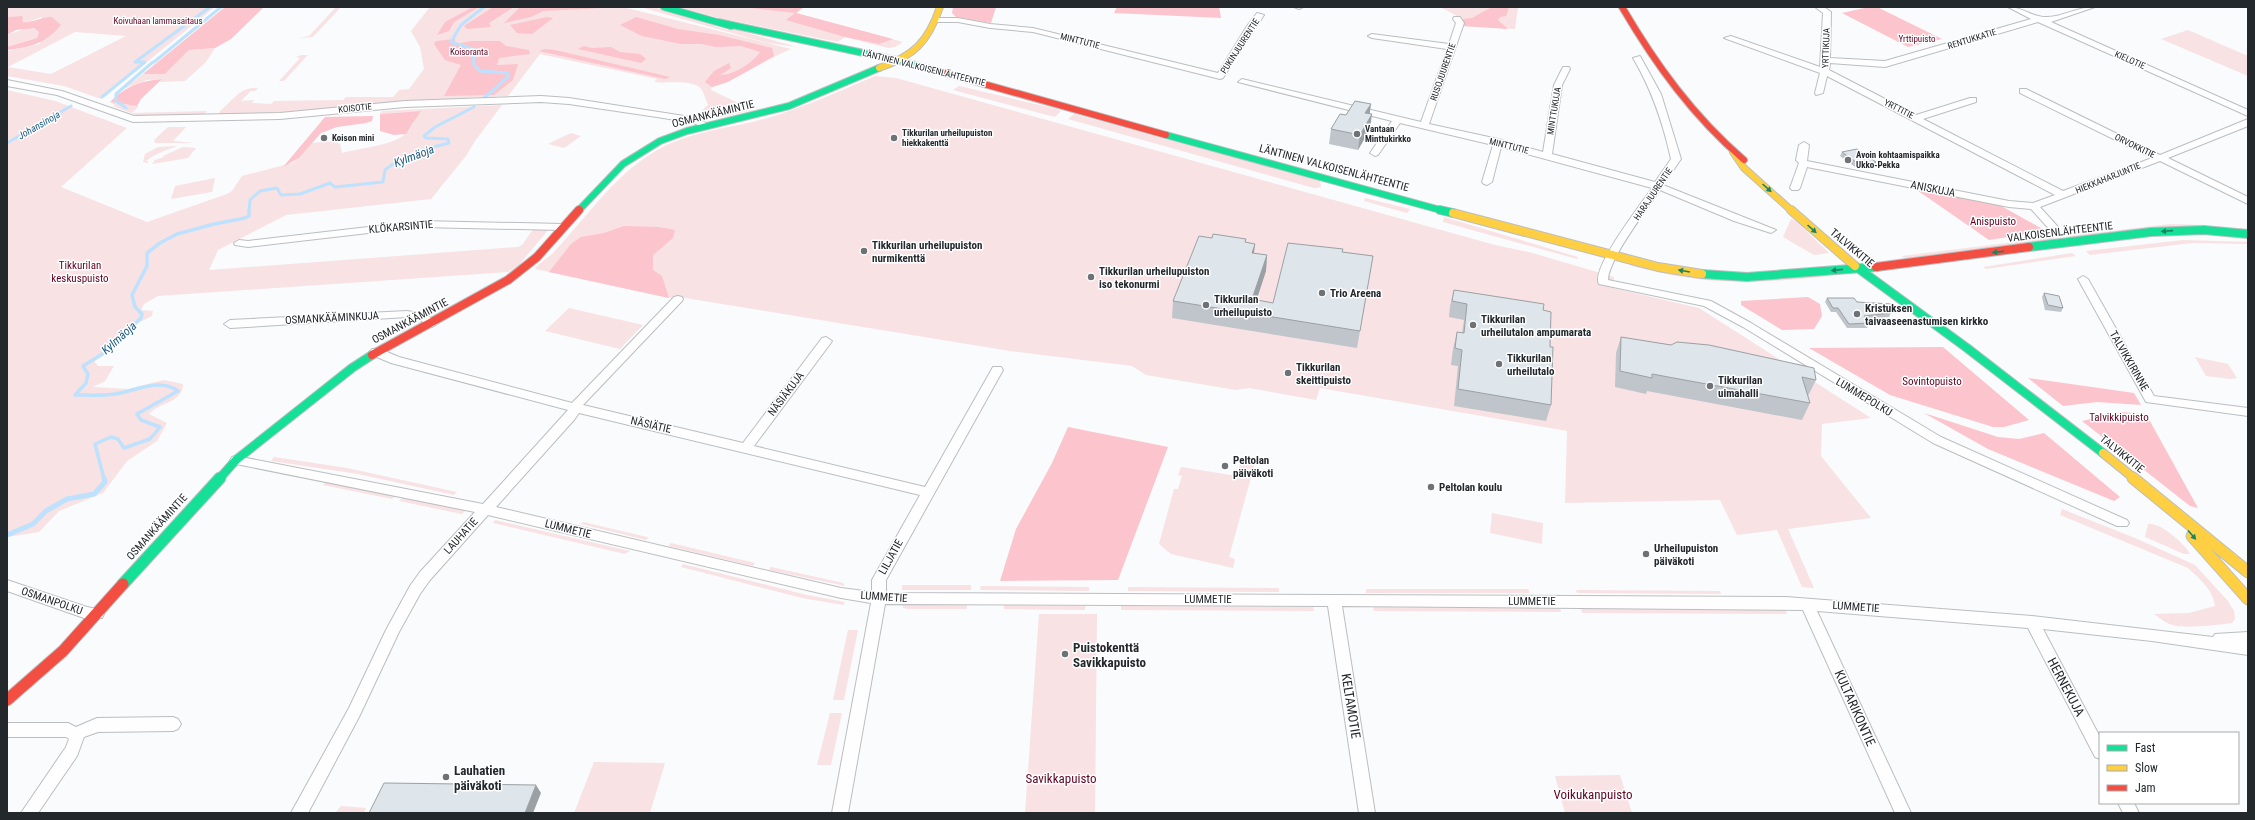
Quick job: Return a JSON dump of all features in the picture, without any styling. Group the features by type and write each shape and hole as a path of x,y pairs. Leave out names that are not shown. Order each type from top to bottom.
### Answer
{"main road":[{"name":"LÄNTINEN VALKOISENLÄHTEENTIE","path":"664,7 718,22 893,62 1127,124 1534,235 1667,278"},
{"name":"OSMANKÄÄMINTIE","path":"7,700 40,674 97,614 203,494 236,460 352,368 376,352 401,337 432,323 509,280 541,254 563,227 611,174 638,153 672,136 706,126 789,106 893,62 924,42 937,20 940,7"},
{"name":"TALVIKKITIE","path":"1622,7 1646,50 1674,88 1733,152 1744,168 1857,268 1967,348 2104,454 2166,506 2197,528 2248,572"},
{"name":"LÄNTINEN VALKOISENLÄHTEENTIE","path":"893,62 1127,124"},
{"name":"TALVIKKITIE","path":"1733,152 1827,228"},
{"name":"VALKOISENLÄHTEENTIE","path":"1876,267 2151,232 2204,230 2248,234"},
{"name":"VALKOISENLÄHTEENTIE","path":"2045,255 2184,237 2248,241"},
{"name":"LÄNTINEN VALKOISENLÄHTEENTIE","path":"1611,259 1722,276 1782,275 1876,267"},
{"name":"TALVIKKITIE","path":"1866,259 1886,276 1870,278"},
{"path":"1857,279 1870,278"},
{"name":"TALVIKKITIE","path":"1921,302 1967,348"},
{"name":"TALVIKKITIE","path":"2166,506 2248,599"}],"street":[{"name":"YRTTIKUJA","path":"1819,7 1827,12 1826,72 1819,93"},
{"name":"KIELOTIE","path":"2012,7 2248,113"},
{"name":"RENTUKKATIE","path":"1827,60 1885,64 2040,19 2048,20 2091,7"},
{"name":"PUKINJUURENTIE","path":"1220,76 1251,26 1260,15"},
{"name":"RUSOJUURENTIE","path":"1424,126 1459,27 1460,22 1457,19"},
{"name":"MINTTUTIE","path":"937,20 958,20 1033,30 1220,76"},
{"path":"1372,36 1451,47"},
{"name":"YRTTITIE","path":"1728,38 1826,72 2063,195"},
{"name":"HARAJUURENTIE","path":"1603,282 1603,274 1611,259 1676,159 1666,117 1656,89 1637,58"},
{"name":"MINTTUKUJA","path":"1547,156 1558,85 1566,69"},
{"name":"MINTTUTIE","path":"1242,82 1397,120 1498,142 1659,186 1754,225 1771,230"},
{"name":"KOISOTIE","path":"7,83 59,93 123,116 140,119 280,116 389,105 541,99 569,101 664,115 697,121 706,126"},
{"name":"ORVOKKITIE","path":"2023,91 2248,201"},
{"path":"1916,118 1973,100"},
{"path":"1376,153 1397,120"},
{"name":"HIEKKAHARJUNTIE","path":"2034,206 2228,132 2248,122"},
{"path":"1487,182 1498,142"},
{"path":"1795,188 1804,163 1801,160 1804,145"},
{"name":"ANISKUJA","path":"1804,163 2010,204 2034,206"},
{"path":"2034,206 2054,228"},
{"name":"KLÖKARSINTIE","path":"239,242 248,244 420,224 563,227"},
{"name":"TALVIKKIRINNE","path":"2083,279 2150,399 2248,412"},
{"name":"LUMMEPOLKU","path":"1603,282 1707,303 1747,325 1937,440 2122,523"},
{"name":"LAUHATIE","path":"299,813 354,712 393,630 415,590 425,576 576,408 580,400 678,299"},
{"name":"OSMANKÄÄMINKUJA","path":"230,324 407,314 421,316 432,323"},
{"name":"NÄSIÄKUJA","path":"746,448 826,341"},
{"name":"NÄSIÄTIE","path":"376,352 395,360 576,408 928,492"},
{"name":"LILJATIE","path":"840,813 878,611 878,580 997,370"},
{"name":"LUMMETIE","path":"236,460 486,509 840,593 878,598 1807,604 2032,622 2193,639 2248,648"},
{"name":"OSMANPOLKU","path":"7,585 87,613 97,614"},
{"name":"KELTAMOTIE","path":"1334,600 1367,813"},
{"name":"KULTARIKONTIE","path":"1807,604 1903,813"},
{"name":"HERNEKUJA","path":"2032,622 2099,750"},
{"name":"LUMMETIE","path":"2193,639 2248,638"},
{"path":"7,730 68,730 76,734 97,725 173,724"},
{"path":"29,813 72,751 77,739 76,734"},
{"path":"2127,804 2132,813"}],"green space":[{"name":"Koivuhaan lammasaitaus","path":"7,7 215,7 101,99 64,86 7,76 7,51 40,44 41,17 27,23 21,22 22,16 7,17","holes":["75,32 126,36 51,74 8,67"]},
{"path":"225,7 264,7 231,39 215,48 189,50 165,74 143,74"},
{"path":"336,7 341,7 313,37 299,38 309,36"},
{"name":"Koisoranta","path":"430,7 623,7 791,49 722,84 712,87 711,90 753,110 722,117 697,115 708,105 702,90 693,84 680,82 654,82 657,79 540,54 508,96 401,101 280,114 219,115 220,111 241,92 246,89 258,88 255,91 251,91 241,101 254,100 252,103 271,104 274,101 343,100 346,97 393,97 399,90 409,89 424,69 420,47 411,31"},
{"path":"473,7 479,7 454,22 449,31 437,35 445,22"},
{"path":"493,7 514,7 489,23 491,27 467,29 464,26"},
{"path":"520,7 624,7 543,11 531,17 504,23"},
{"path":"640,7 654,7 716,25 714,26 727,30 730,28 797,47 768,43"},
{"path":"678,7 804,7 796,13 903,42 895,47 888,48 845,37 838,42 719,18"},
{"path":"742,7 804,7 796,13 893,39 879,44 845,37 786,20 795,13"},
{"path":"953,7 996,7 991,23 956,17 952,13"},
{"path":"1117,7 1219,7 1221,18 1114,13"},
{"path":"1440,7 1518,7 1515,29 1462,26 1463,19"},
{"path":"1492,7 1509,7 1506,16 1500,17 1498,20 1508,29 1462,26 1463,19 1472,18"},
{"name":"Yrttipuisto","path":"1869,7 1877,7 1942,39 1908,47 1842,13"},
{"path":"22,16 22,22 52,17 61,25 37,44 7,50 7,47 37,38 39,32 34,28 16,30 7,35 7,17"},
{"path":"547,17 553,18 532,34 517,33 510,25"},
{"path":"636,17 678,29 719,35 772,48 774,56 728,82 712,87 705,82 714,71 729,63 731,68 720,75 725,75 736,71 747,65 760,52 741,46 716,47 702,44 681,44 642,36 620,25"},
{"path":"27,28 34,28 39,32 37,38 7,47 7,35"},
{"path":"2188,30 2248,56 2248,76 2161,39"},
{"path":"455,39 455,44 472,41 500,41 506,46 529,50 530,54 499,58 497,65 518,64 513,80 494,95 444,96 461,65 445,60 434,44 436,41"},
{"path":"584,46 592,48 611,47 620,52 640,54 646,59 641,63 578,49"},
{"path":"215,48 205,63 185,81 159,82 162,79 147,80 123,89 143,74 165,74 189,50"},
{"path":"545,49 555,50 670,77 665,79 539,51"},
{"path":"308,55 284,81 279,81 300,58 296,57"},
{"name":"Tikkurilan urheilupuisto","path":"875,76 896,78 1495,245 1529,252 1614,277 1613,288 1699,308 1871,418 1822,424 1821,456 1871,518 1788,529 1814,588 1802,587 1777,530 1737,535 1720,500 1565,503 1567,431 1320,388 1316,400 1249,388 1236,390 1146,375 1132,366 1010,351 679,297 669,298 535,269 553,253 618,180 648,156 665,146 701,133 778,115"},
{"path":"162,79 141,99 137,106 110,102 116,96 134,85"},
{"path":"959,86 1061,111 1055,117 953,90"},
{"name":"Tikkurilan keskuspuisto","path":"7,90 55,101 127,128 61,187 147,222 227,194 232,191 242,176 292,163 299,158 312,143 334,141 340,144 342,153 391,142 407,133 420,111 380,114 382,111 502,105 475,141 466,156 431,199 286,215 218,250 209,270 518,247 522,245 534,228 549,229 518,266 508,272 158,296 144,304 141,310 153,311 152,316 134,325 107,353 94,361 98,366 114,366 105,381 93,387 128,389 164,380 183,384 182,390 175,399 153,410 149,414 167,423 157,441 127,461 103,493 59,511 39,532 7,537"},
{"path":"110,102 139,106 132,113 207,111 204,115 136,115 113,106 115,105"},
{"path":"421,111 406,134 394,135 380,131 380,114"},
{"path":"1074,114 1320,181 1321,187 1314,188 1068,119"},
{"path":"373,116 372,121 366,123 337,127 321,133 299,158 283,167 325,117"},
{"path":"168,127 186,127 173,141 194,143 155,143 154,140"},
{"path":"571,133 581,136 564,148 548,144"},
{"path":"177,146 153,156 146,161 149,162 147,163 143,162 145,154 158,147"},
{"path":"183,147 196,148 188,158 152,164 155,160"},
{"path":"215,178 212,192 171,199 175,186"},
{"name":"Anispuisto","path":"1911,186 1994,202 2046,231 1989,240"},
{"path":"1365,198 1410,209 1407,213 1364,201"},
{"path":"1444,217 1578,257 1577,259 1443,222"},
{"path":"1791,219 1796,221 1829,253 1814,255 1783,237"},
{"path":"2170,224 2208,225 2071,239 2068,236"},
{"path":"624,226 659,227 675,230 673,238 653,255 653,270 662,276 669,298 549,272 571,244 581,237 604,233"},
{"path":"2053,237 2057,241 1905,259 1902,256"},
{"path":"2183,240 2248,242 2248,244 2192,243 2090,255 2086,251"},
{"path":"2072,253 2076,256 1986,269 1983,267"},
{"path":"1628,264 1760,281 1826,274 1828,276 1784,280 1741,282 1719,281 1676,276"},
{"path":"1808,297 1820,304 1822,316 1814,329 1782,330 1741,305 1741,301"},
{"path":"569,308 643,325 620,349 545,331"},
{"name":"Sovintopuisto","path":"1943,347 2029,420 2004,427 1993,427 1890,395 1809,348"},
{"path":"2195,357 2228,364 2237,378 2230,379 2206,376"},
{"path":"2028,378 2134,393 2141,405 2097,402 2063,406"},
{"name":"Talvikkipuisto","path":"2121,412 2146,414 2198,508 2190,506 2082,421"},
{"path":"1924,413 1998,437 2019,439 2044,433 2120,497 2114,501 1988,449"},
{"path":"1068,427 1168,447 1118,580 1000,581 1016,529 1052,463"},
{"path":"274,457 347,468 457,492 454,495 358,474 271,461"},
{"path":"1241,461 1255,463 1229,557 1235,559 1233,568 1171,554 1159,544 1174,489 1178,489 1182,476 1178,475 1181,467 1237,476"},
{"path":"325,482 395,496 392,499 323,485"},
{"path":"403,497 465,511 462,514 399,501"},
{"path":"2062,509 2135,538 2195,565 2228,601 2234,611 2235,619 2232,623 2182,627 2164,621 2154,614 2189,613 2215,606 2209,590 2188,568 2060,515"},
{"path":"1492,513 1543,523 1542,544 1490,533"},
{"path":"495,520 630,551 625,554 493,523"},
{"path":"583,522 648,538 646,540 581,524"},
{"path":"2148,524 2159,526 2172,534 2190,554 2184,554 2145,537"},
{"path":"671,543 755,563 753,566 668,546"},
{"path":"683,564 807,595 845,602 843,605 802,598 681,567"},
{"path":"771,567 843,583 845,586 769,570"},
{"path":"902,585 971,585 971,590 902,590"},
{"path":"981,586 1089,587 1089,591 980,590"},
{"path":"1128,587 1279,588 1279,592 1128,591"},
{"path":"1366,589 1528,589 1530,593 1366,593"},
{"path":"1576,590 1720,591 1721,594 1577,593"},
{"path":"903,605 967,605 967,609 908,609 903,608"},
{"path":"1004,605 1085,606 1085,610 1004,609"},
{"path":"1121,606 1313,607 1314,611 1121,610"},
{"path":"1373,607 1560,608 1561,612 1374,611"},
{"path":"1581,608 1785,609 1787,614 1582,613"},
{"name":"Savikkapuisto","path":"1039,614 1097,614 1095,813 1025,813"},
{"path":"848,630 858,630 844,700 833,700"},
{"path":"830,713 842,713 831,765 817,765"},
{"path":"594,762 665,763 650,813 574,813"},
{"name":"Voikukanpuisto","path":"1620,775 1632,813 1565,813 1555,776"},
{"path":"341,806 366,808 364,813 335,813"}],"building":[{"path":"1355,101 1371,104 1365,113 1372,114 1360,135 1331,129 1340,114 1346,115"},
{"path":"1857,149 1876,162 1860,165 1842,152"},
{"path":"1213,234 1246,239 1245,242 1255,244 1252,253 1267,255 1252,299 1273,303 1288,243 1343,249 1342,252 1373,256 1360,331 1173,301 1199,236 1212,238"},
{"name":"Tikkurilan urheilutalo","path":"1454,290 1544,304 1543,310 1551,312 1550,347 1553,347 1551,405 1458,389 1462,350 1455,348 1457,332 1464,333 1467,304 1452,301"},
{"path":"2044,293 2059,296 2063,308 2048,305"},
{"path":"1827,298 1854,298 1857,302 1891,304 1891,313 1864,316 1869,323 1849,324 1838,308 1833,308"},
{"path":"1621,337 1671,345 1677,342 1709,345 1814,368 1816,380 1802,377 1810,403 1652,374 1652,378 1620,371"},
{"name":"Lauhatien päiväkoti","path":"384,783 536,785 525,813 369,813"}],"waterway":[{"path":"102,97 145,62 135,62 210,7"},
{"path":"154,62 221,7"},
{"name":"Kylmäoja","path":"483,99 508,77 508,73 480,71 474,65 473,49 451,42 461,25 484,7"},
{"path":"126,108 116,101 116,94 153,62"},
{"name":"Johansinoja","path":"7,143 71,106"},
{"name":"Kylmäoja","path":"249,211 250,200 260,191 277,188 281,195 300,194 330,183 335,187 383,182 385,170 393,164 425,149 449,143 448,139 426,138 424,136 435,127 474,107"},
{"name":"Kylmäoja","path":"104,479 95,444 111,437 118,439 124,448 150,439 160,427 141,420 137,414 178,391 171,387 155,385 110,395 75,395 86,383 88,374 83,366 104,353 141,318 142,314 135,307 132,295 147,266 147,253 160,243 177,234 214,224 245,218 249,216 249,211"},
{"name":"Kylmäoja","path":"7,535 33,524 46,511 67,499 94,494 105,482 104,478"}],"traffic: fast":[{"path":"664,7 731,26"},
{"path":"718,22 901,61 934,70"},
{"path":"579,210 623,164 660,141 687,131 789,106 879,68"},
{"path":"1166,135 1453,213"},
{"path":"2029,247 2151,232 2204,230 2248,234"},
{"path":"1855,266 1967,348 2103,453"},
{"path":"1702,274 1747,277 1876,267"},
{"path":"123,584 236,460 352,368 372,355"}],"traffic: slow":[{"path":"879,68 902,59 918,47 931,30 940,7"},
{"path":"1733,152 1744,168 1855,266"},
{"path":"1453,213 1658,267 1702,274"},
{"path":"2103,453 2248,572"},
{"path":"2192,536 2248,599"}],"traffic: jam":[{"path":"1622,7 1661,70 1676,90 1707,127 1744,160"},
{"path":"934,70 1166,135"},
{"path":"372,355 475,300 518,273 537,257 579,210"},
{"path":"1876,267 2029,247"},
{"path":"7,700 63,651 123,584"}],"place":[{"name":"Vantaan Minttukirkko","path":"1357,134"},
{"name":"Koison mini","path":"324,138"},
{"name":"Tikkurilan urheilupuiston hiekkakenttä","path":"894,138"},
{"name":"Avoin kohtaamispaikka Ukko-Pekka","path":"1848,160"},
{"name":"Tikkurilan urheilupuiston nurmikenttä","path":"864,251"},
{"name":"Tikkurilan urheilupuiston iso tekonurmi","path":"1091,277"},
{"name":"Trio Areena","path":"1322,293"},
{"name":"Tikkurilan urheilupuisto","path":"1206,305"},
{"name":"Kristuksen taivaaseenastumisen kirkko","path":"1857,314"},
{"name":"Tikkurilan urheilutalon ampumarata","path":"1473,325"},
{"name":"Tikkurilan urheilutalo","path":"1499,364"},
{"name":"Tikkurilan skeittipuisto","path":"1288,373"},
{"name":"Tikkurilan uimahalli","path":"1710,386"},
{"name":"Peltolan päiväkoti","path":"1225,466"},
{"name":"Peltolan koulu","path":"1431,487"},
{"name":"Urheilupuiston päiväkoti","path":"1646,554"},
{"name":"Puistokenttä Savikkapuisto","path":"1065,654"},
{"name":"Lauhatien päiväkoti","path":"446,777"}]}
